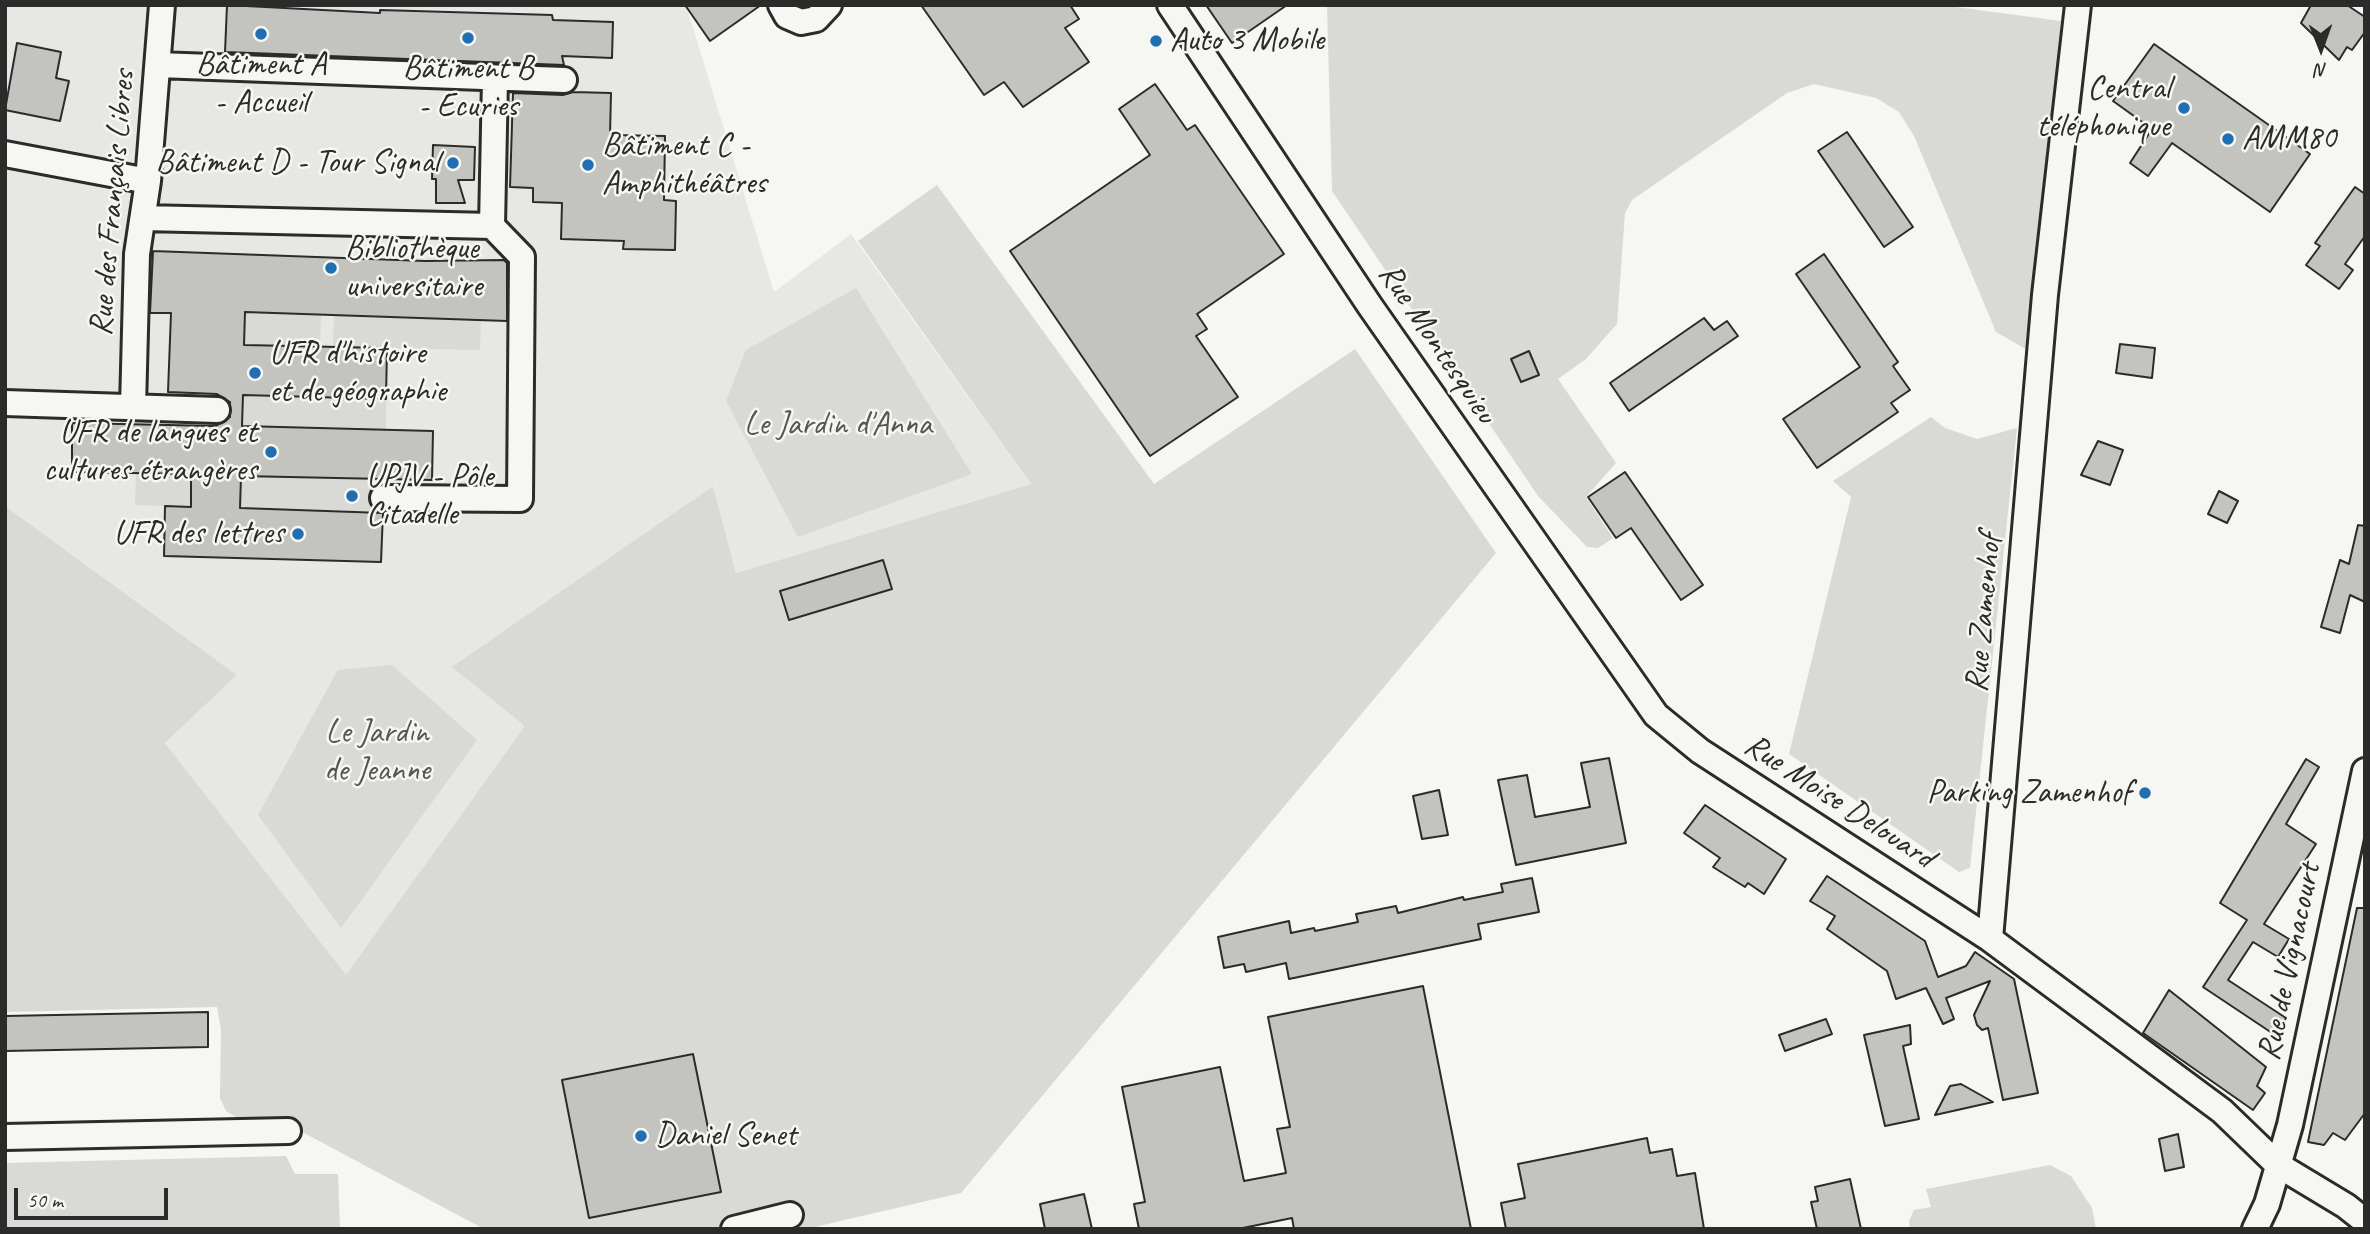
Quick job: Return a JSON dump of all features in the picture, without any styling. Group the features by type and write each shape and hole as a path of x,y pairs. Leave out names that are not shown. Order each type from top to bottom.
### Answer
{"street":[{"name":"Rue des Français Libres","path":"133,407 137,254 148,181 162,5"},
{"path":"780,5 787,16 801,22 816,19 829,5"},
{"name":"Rue Montesquieu","path":"1170,5 1385,329 1656,715"},
{"name":"Rue Zamenhof","path":"1990,939 2041,332 2078,5"},
{"path":"158,65 564,80"},
{"path":"492,226 495,78"},
{"path":"5,154 148,181"},
{"path":"143,218 492,226 522,257 520,499 383,498"},
{"path":"5,403 217,410"},
{"name":"Rue Moise Delouard","path":"1656,715 1700,751 1990,939"},
{"name":"Rue de Vignacourt","path":"2255,1229 2267,1204 2290,1125 2365,771"},
{"path":"1990,939 2222,1111 2278,1165 2346,1206 2365,1221"},
{"path":"5,1136 288,1131"},
{"path":"733,1229 790,1215"}],"shaded area":[{"name":"UPJV - Pôle Citadelle","path":"5,5 686,5 774,292 851,234 1031,484 736,573 713,486 453,667 526,726 346,976 165,743 237,675 5,506"}],"green space":[{"path":"1327,5 1941,5 2061,21 2029,351 1996,332 1914,136 1899,112 1876,98 1814,84 1787,93 1632,200 1625,213 1617,324 1586,359 1558,379 1616,463 1586,497 1613,538 1598,548 1587,547 1538,496 1332,191"},
{"path":"937,185 1154,484 1355,349 1496,553 961,1193 806,1229 484,1229 291,1126 263,1119 236,1117 226,1111 220,1098 221,1030 217,1007 5,1012 5,506 237,675 165,743 346,975 525,726 452,667 713,486 736,573 1031,484 858,241"},
{"name":"Le Jardin d'Anna","path":"856,288 972,474 798,537 726,401 746,350"},
{"path":"245,312 321,314 320,346 244,345"},
{"path":"334,314 481,318 480,350 333,347"},
{"path":"217,394 386,399 386,430 216,426"},
{"path":"1931,417 1945,428 1977,439 2017,428 1970,868 1959,872 1789,754 1851,497 1833,481"},
{"path":"136,473 191,474 191,507 135,505"},
{"path":"241,476 382,479 383,512 240,508"},
{"name":"Le Jardin de Jeanne","path":"392,665 477,740 341,928 258,815 338,670"},
{"path":"286,1156 295,1174 338,1174 340,1229 5,1229 5,1163"},
{"path":"2050,1165 2071,1176 2092,1208 2096,1229 1910,1229 1909,1221 1914,1210 1931,1207 1926,1189"}],"building":[{"path":"227,5 380,13 380,10 552,15 553,20 613,22 612,58 562,56 564,65 225,52"},
{"path":"685,5 761,5 710,41"},
{"path":"921,5 1070,5 1079,19 1065,28 1089,62 1023,107 1004,82 984,95"},
{"path":"1206,5 1287,5 1232,43"},
{"path":"2311,5 2347,5 2365,17 2365,32 2352,50 2347,47 2339,60 2301,23"},
{"path":"17,43 61,52 56,78 69,81 60,121 5,110"},
{"name":"Central téléphonique","path":"2154,44 2310,154 2270,212 2172,143 2148,176 2130,163 2152,129 2113,101"},
{"path":"1155,84 1187,130 1195,125 1284,254 1197,314 1207,329 1196,336 1238,397 1150,456 1010,251 1150,155 1119,109"},
{"name":"Bâtiment C - Amphithéâtres","path":"573,92 611,93 610,135 665,136 664,200 676,201 675,250 623,249 624,241 561,239 562,203 533,202 533,188 510,187 513,93 563,95"},
{"path":"1847,132 1913,227 1884,247 1818,151"},
{"name":"Bâtiment D - Tour Signal","path":"433,145 475,147 474,180 458,180 465,203 436,203 436,179 432,179"},
{"path":"2355,187 2365,194 2365,236 2345,264 2353,270 2339,289 2306,265 2320,246 2315,243"},
{"path":"153,251 425,261 504,260 507,263 507,321 245,312 244,345 387,348 386,399 243,395 242,426 433,431 432,480 241,476 240,508 383,513 381,562 164,556 165,506 191,507 191,474 72,472 72,423 216,426 230,417 230,402 217,394 168,392 171,313 150,313"},
{"path":"1824,254 1898,362 1893,366 1910,390 1891,403 1898,412 1817,468 1783,419 1860,367 1796,274"},
{"path":"1704,318 1714,330 1727,321 1738,336 1629,411 1610,383"},
{"path":"2120,344 2155,348 2152,378 2116,373"},
{"path":"1529,351 1539,375 1521,382 1511,359"},
{"path":"2098,441 2123,450 2110,485 2081,475"},
{"path":"1625,472 1703,585 1681,600 1631,528 1616,538 1588,497"},
{"path":"2219,491 2238,501 2227,523 2208,514"},
{"path":"2358,525 2365,526 2365,602 2350,595 2340,633 2321,627 2340,560 2349,564"},
{"path":"883,560 892,589 789,620 780,591"},
{"path":"1609,758 1626,843 1516,865 1498,780 1527,775 1535,817 1590,807 1581,763"},
{"path":"2306,759 2319,767 2286,824 2316,844 2264,924 2289,939 2278,957 2253,942 2228,980 2286,1018 2275,1035 2203,987 2247,920 2220,903"},
{"path":"1439,790 1448,835 1422,839 1413,796"},
{"path":"1705,805 1786,859 1764,894 1748,883 1745,887 1713,867 1720,858 1684,833"},
{"path":"1827,876 1925,941 1938,977 1966,966 1975,952 2014,979 2038,1093 2003,1100 1988,1028 1982,1030 1974,1015 1990,981 1946,998 1954,1019 1943,1024 1926,988 1896,999 1887,971 1827,929 1835,916 1810,901"},
{"path":"1532,878 1539,912 1478,924 1481,939 1289,979 1286,963 1246,972 1244,964 1224,968 1218,937 1289,921 1291,933 1314,928 1315,931 1358,922 1356,914 1396,906 1398,913 1463,897 1464,900 1503,892 1501,884"},
{"path":"2357,908 2365,908 2365,1113 2345,1140 2333,1133 2324,1145 2308,1142"},
{"path":"1423,986 1471,1229 1294,1229 1292,1218 1238,1229 1139,1229 1134,1204 1145,1202 1122,1087 1220,1067 1244,1181 1286,1173 1277,1129 1290,1127 1268,1017"},
{"path":"2169,990 2266,1067 2257,1086 2265,1093 2253,1110 2143,1033"},
{"path":"208,1012 208,1047 5,1051 5,1016"},
{"path":"1826,1019 1832,1034 1785,1051 1779,1035"},
{"path":"1910,1025 1911,1044 1903,1046 1919,1119 1885,1126 1864,1035"},
{"name":"Daniel Senet","path":"693,1054 721,1192 589,1218 562,1080"},
{"path":"1961,1084 1993,1102 1935,1115 1950,1086"},
{"path":"2178,1134 2184,1167 2165,1171 2159,1139"},
{"path":"1647,1138 1650,1153 1672,1149 1677,1176 1695,1173 1704,1229 1506,1229 1501,1203 1525,1198 1518,1164"},
{"path":"1850,1179 1861,1229 1817,1229 1811,1202 1818,1201 1815,1187"},
{"path":"1084,1194 1092,1229 1045,1229 1040,1204"}],"place":[{"name":"Bâtiment A - Accueil","path":"261,34"},
{"name":"Bâtiment B - Ecuries","path":"468,38"},
{"name":"Auto 3 Mobile","path":"1156,41"},
{"name":"Central téléphonique","path":"2184,108"},
{"name":"AMM80","path":"2228,139"},
{"name":"Bâtiment D - Tour Signal","path":"453,163"},
{"name":"Bâtiment C - Amphithéâtres","path":"588,165"},
{"name":"Bibliothèque universitaire","path":"331,268"},
{"name":"UFR d'histoire et de géographie","path":"255,373"},
{"name":"UFR de langues et cultures étrangères","path":"271,452"},
{"name":"UPJV - Pôle Citadelle","path":"352,496"},
{"name":"UFR des lettres","path":"298,534"},
{"name":"Parking Zamenhof","path":"2145,793"},
{"name":"Daniel Senet","path":"641,1136"}]}
